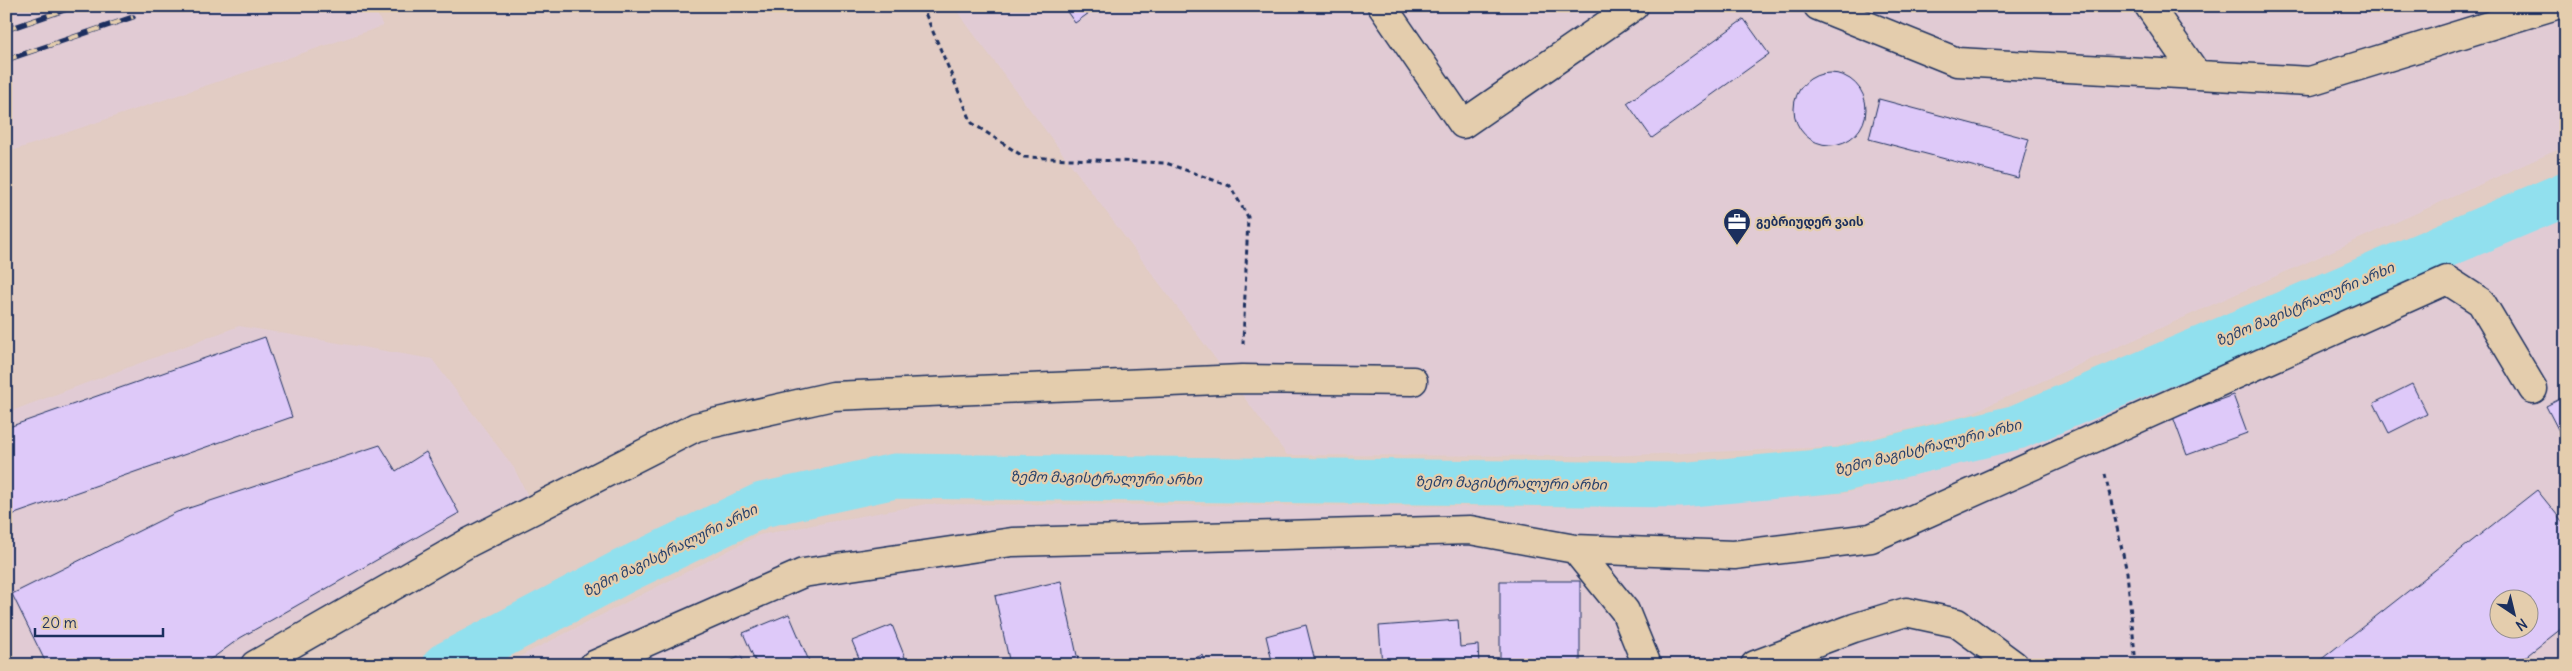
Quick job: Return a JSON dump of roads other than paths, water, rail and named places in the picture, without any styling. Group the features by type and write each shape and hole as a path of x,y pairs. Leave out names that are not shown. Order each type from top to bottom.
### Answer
{"lane":[{"path":"1382,6 1463,124 1634,6"},
{"path":"1818,6 1957,62 2310,81 2553,6"},
{"path":"2149,6 2198,75"},
{"path":"594,665 803,573 1012,542 1470,530 1575,549 1734,554 1871,538 2447,280 2481,302 2533,389"},
{"path":"254,665 468,543 696,427 834,396 1242,379 1413,381"},
{"path":"1575,549 1625,611 1647,665"},
{"path":"1755,665 1854,628 1906,612 1957,623 2014,665"}],"waterway":[{"name":"ზემო მაგისტრალური არხი","path":"445,665 622,572 762,505 895,476 1680,485 1840,470 2017,427 2566,194"}],"railway":[{"path":"6,30 76,6"},
{"path":"6,60 133,17"}],"place":[{"name":"გებრიუდერ ვაის","path":"1737,246"}]}
